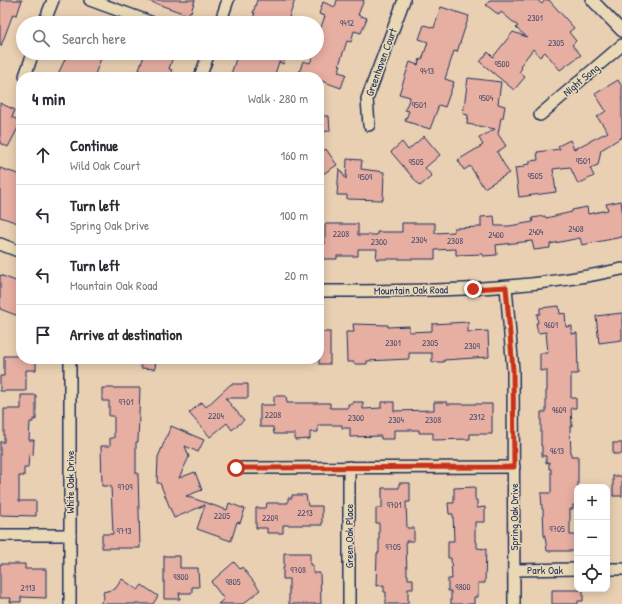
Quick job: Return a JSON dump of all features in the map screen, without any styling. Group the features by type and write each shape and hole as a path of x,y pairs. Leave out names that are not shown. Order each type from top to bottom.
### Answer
{"street":[{"path":"47,16 53,0"},
{"path":"90,0 134,16"},
{"path":"222,16 228,0"},
{"name":"Greenhaven Court","path":"369,125 367,99 404,0"},
{"path":"592,0 622,31"},
{"name":"Night Song","path":"540,115 622,45"},
{"path":"26,72 31,60"},
{"path":"202,72 206,60"},
{"path":"0,244 16,250"},
{"name":"Mountain Oak Road","path":"324,291 426,291 506,287 560,280 622,269"},
{"name":"Spring Oak Drive","path":"506,287 513,370 514,604"},
{"name":"White Oak Drive","path":"70,364 70,604"},
{"name":"Green Oak Place","path":"349,467 349,604"},
{"path":"236,468 514,467"},
{"path":"0,535 70,535"},
{"path":"610,569 622,569"},
{"name":"Park Oak","path":"514,570 574,570"}],"building":[{"path":"0,0 22,0 17,15 13,14 1,46 0,45"},
{"path":"149,0 195,0 191,12 190,11 188,15"},
{"path":"257,0 295,0 289,16 254,16 255,13 253,13"},
{"path":"337,0 364,0 358,15 367,18 361,33 354,31 351,42 347,41 338,72 346,74 341,88 324,82 324,72 299,72 303,61 310,63 311,60 324,60 325,16 319,14 323,2 335,7"},
{"path":"490,0 537,0 542,4 545,0 549,0 574,28 569,32 576,41 572,45 581,55 560,70 545,52 540,57 533,49 520,66 522,68 519,72 525,77 514,90 480,62 488,52 493,57 513,32 527,37 516,28 518,26 501,12 499,15 486,5"},
{"path":"441,7 469,16 457,52 454,51 445,79 454,82 445,107 439,105 430,129 405,121 409,111 405,110 410,97 399,94 410,62 418,65 420,59 422,60 428,42 419,39 424,25 434,28"},
{"path":"65,60 100,60 96,72 59,72"},
{"path":"143,60 172,60 169,69 172,70 171,72 142,72 139,70"},
{"path":"236,60 284,60 283,64 279,62 276,72 232,72"},
{"path":"468,78 501,82 498,104 505,106 498,134 506,146 497,152 509,173 484,188 470,166 464,170 458,160 483,145 479,138 495,129 467,124 468,115 463,114"},
{"path":"618,80 622,87 622,137 601,150 598,165 590,168 594,176 578,184 570,167 553,169 556,192 519,197 515,168 524,167 523,165 530,164 530,161 538,160 537,152 560,149 558,146 570,140 574,149 608,132 597,117 606,111 595,94"},
{"path":"0,103 15,110 12,117 16,119 16,132 8,147 0,143"},
{"path":"324,116 329,116 330,131 324,132"},
{"path":"424,136 440,155 425,168 432,176 420,186 391,152 402,142 408,150"},
{"path":"326,149 337,165 324,173 324,150"},
{"path":"347,159 362,160 361,169 384,172 383,200 347,199 347,195 337,195 339,168 346,179"},
{"path":"0,168 16,173 16,222 0,217"},
{"path":"621,201 622,237 582,245 580,238 550,244 550,248 534,250 532,241 496,245 497,255 456,255 456,249 435,250 435,259 376,259 377,249 358,249 358,256 337,256 337,259 324,259 325,224 358,224 358,235 377,235 377,232 402,232 402,223 435,223 435,233 454,232 454,228 481,227 481,217 494,216 495,226 509,226 533,222 532,218 545,216 546,218 587,207 588,214 608,210 606,204"},
{"path":"0,275 16,281 16,315 0,309"},
{"path":"559,306 560,314 565,313 566,327 572,326 572,334 577,333 578,374 571,374 571,398 576,398 576,408 571,408 572,426 570,426 571,456 578,456 578,484 574,484 574,505 573,509 570,509 570,535 574,535 574,551 547,551 544,536 541,493 551,493 551,469 549,469 549,462 546,463 546,456 542,456 541,446 541,412 546,412 547,370 540,371 540,353 548,353 546,332 538,333 536,323 538,323 537,314 540,314 540,308"},
{"path":"622,313 622,340 599,343 596,316"},
{"path":"468,322 468,332 488,331 489,357 432,362 432,353 409,353 409,359 367,361 367,364 354,364 354,362 347,362 346,332 354,332 353,324 388,325 388,327 409,326 409,332 432,331 432,324"},
{"path":"324,332 330,332 330,364 324,364"},
{"path":"4,356 16,356 16,364 36,364 36,370 26,370 26,391 0,391 0,376 4,376"},
{"path":"141,364 156,364 155,369 141,368"},
{"path":"231,384 248,384 248,398 225,398 244,420 232,430 227,423 210,437 189,413 202,402 206,407"},
{"path":"102,388 140,388 138,442 136,442 136,473 138,473 140,548 102,548 102,534 113,534 111,486 102,486 101,446 110,446 110,438 114,438 114,416 109,416 109,401 102,401"},
{"path":"21,395 36,395 36,420 33,419 33,422 30,422 29,440 34,440 33,455 29,454 28,468 24,468 24,476 19,476 19,501 36,501 36,516 0,515 0,442 4,442 4,409 21,409"},
{"path":"274,396 286,396 287,403 330,403 330,408 348,408 348,404 353,404 353,402 363,402 363,409 381,408 381,402 394,402 394,411 434,410 434,402 447,402 447,404 492,404 492,434 470,434 470,439 433,440 433,433 419,433 419,430 394,430 394,439 381,439 381,436 350,437 350,428 342,428 342,425 318,425 318,432 310,432 310,439 295,440 295,434 274,434 273,427 260,427 260,405 274,405"},
{"path":"171,426 204,440 198,452 185,446 189,457 179,478 195,472 202,490 186,496 227,510 229,503 245,509 240,523 237,522 231,541 197,529 205,505 174,518 160,483 157,483 158,457"},
{"path":"613,443 622,443 622,454 613,454"},
{"path":"613,476 622,476 622,496 613,496"},
{"path":"399,483 410,483 410,502 406,502 407,528 414,528 414,541 406,541 407,575 408,579 413,579 413,589 408,589 408,604 386,604 386,592 384,592 384,585 376,586 377,553 379,553 379,523 376,523 376,508 382,508 382,488 399,488"},
{"path":"475,487 475,500 477,500 477,508 485,507 485,522 475,522 475,542 477,542 477,548 486,549 485,583 478,583 478,597 474,597 474,604 451,604 451,591 448,591 448,579 452,579 451,558 448,558 448,541 454,541 453,514 449,514 448,503 454,503 454,488"},
{"path":"292,495 306,495 308,506 322,506 322,525 283,525 283,533 267,533 267,528 256,528 256,508 266,508 267,503 288,503 288,498 292,498"},
{"path":"284,553 310,553 310,565 313,565 313,573 320,573 321,604 289,604 289,579 283,579"},
{"path":"164,556 180,556 180,568 198,568 199,587 192,587 192,593 179,593 180,599 164,599"},
{"path":"234,562 240,569 242,567 260,590 243,604 218,604 224,599 211,582"},
{"path":"0,564 25,564 25,569 46,569 46,598 21,597 21,602 10,602 11,598 0,598"},
{"path":"122,579 138,590 142,585 158,596 153,604 100,604 104,598 103,592 115,589"},
{"path":"552,590 574,590 574,592 583,592 583,601 578,601 578,604 552,604"}],"route":[{"path":"236,468 514,467 513,370 506,287 473,289"}]}
